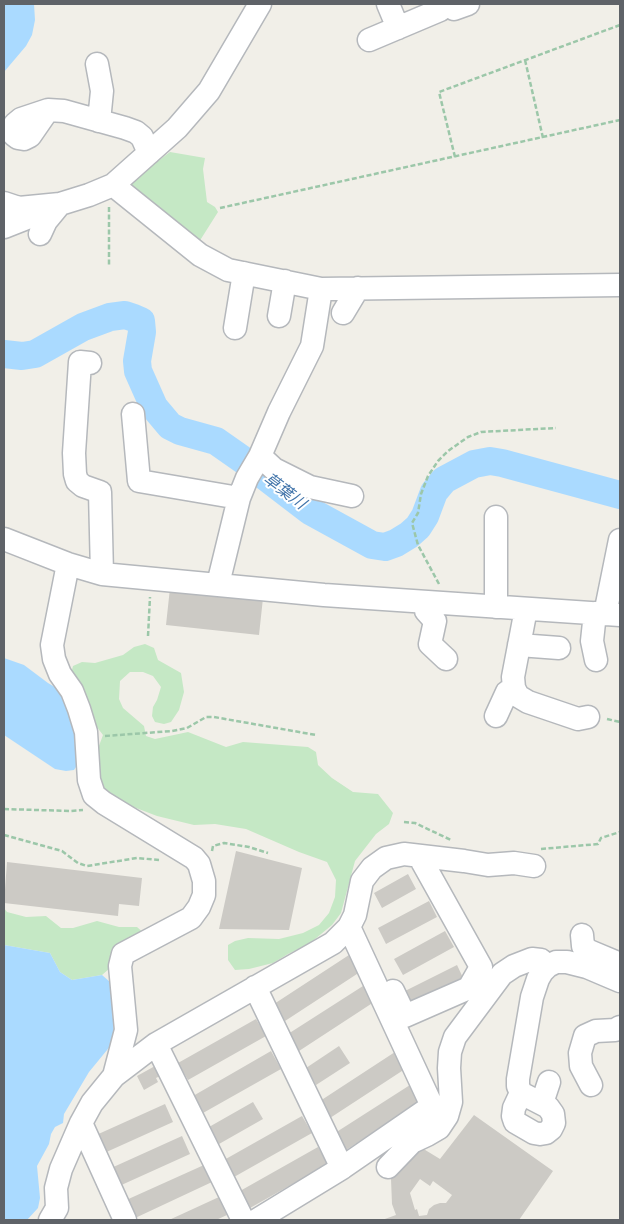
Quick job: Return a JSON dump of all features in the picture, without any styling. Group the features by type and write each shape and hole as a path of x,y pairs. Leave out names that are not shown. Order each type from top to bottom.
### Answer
{"street":[{"path":"4,227 113,185 177,128 209,91 260,4"},
{"path":"388,4 398,28"},
{"path":"368,40 446,7 454,9 468,4"},
{"path":"96,64 102,91 99,121"},
{"path":"48,110 64,111 136,132 142,137 149,153"},
{"path":"113,185 200,255 228,270 322,289 620,285"},
{"path":"4,202 19,208 60,204"},
{"path":"40,234 46,221 60,204"},
{"path":"235,328 244,273"},
{"path":"280,316 285,281"},
{"path":"343,313 358,288"},
{"path":"218,584 251,474 312,346 322,289"},
{"path":"90,363 80,362 69,429 77,481 83,486 100,492 102,574"},
{"path":"133,414 139,481 251,474 274,469 310,487 352,496"},
{"path":"496,517 496,608"},
{"path":"596,660 592,641 607,614 616,533"},
{"path":"4,539 68,564 102,574 496,608 607,614"},
{"path":"68,564 52,645 54,660 79,709 86,737 89,780 94,795 194,858 199,864 204,880 204,895 199,907 191,918 124,954 120,966 126,1030 114,1076"},
{"path":"426,602 426,611 436,621 430,644 446,659"},
{"path":"526,609 513,677 514,688 518,696 528,702 578,719 588,717"},
{"path":"519,645 559,648"},
{"path":"496,716 507,692 514,688"},
{"path":"257,1220 342,1168 432,1106 356,929 354,915 362,881 372,868 386,858 404,854 488,865 514,863 537,858"},
{"path":"356,929 405,1016 469,988 481,967 419,856"},
{"path":"50,1220 57,1208 56,1188 61,1169 92,1103 114,1076 156,1044 356,929"},
{"path":"582,935 583,946 589,951 620,964"},
{"path":"388,1167 412,1142 427,1136 439,1128 447,1116 451,1102 450,1052 455,1038 502,974 514,966 532,959 541,960 548,966"},
{"path":"521,1093 546,1093 548,1107 554,1114 554,1123 546,1133 534,1133 516,1122 513,1116 514,1108 521,1093 518,1079 532,997 538,979 548,966 556,962 567,962 620,981"},
{"path":"255,987 342,1168"},
{"path":"591,1085 581,1066 580,1053 585,1036 596,1031 615,1030 620,1027"},
{"path":"156,1044 243,1220"},
{"path":"82,1123 123,1220"}],"path":[{"path":"454,158 439,92 620,25"},
{"path":"525,60 543,138"},
{"path":"220,208 620,120"},
{"path":"109,265 109,203 113,185"},
{"path":"449,604 415,537 412,527 412,523 418,513 421,494 428,476 438,461 448,451 468,437 481,432 556,428"},
{"path":"148,636 150,579"},
{"path":"86,737 154,734 187,728 206,717 316,735"},
{"path":"4,809 77,811 90,807 98,798"},
{"path":"404,822 415,823 452,840"},
{"path":"537,858 598,844 601,838 620,832"},
{"path":"4,835 62,851 78,863 87,866 138,858 158,859 164,863"},
{"path":"214,859 213,846 224,843 250,847 268,853"}],"green space":[{"path":"170,152 205,158 203,169 207,202 215,207 218,212 199,242 131,187 131,181"},
{"path":"145,644 154,648 158,660 181,673 184,692 179,710 171,722 164,724 155,722 152,716 153,707 161,687 153,676 143,672 130,672 120,681 119,699 123,708 144,726 146,736 155,739 188,732 226,747 243,742 308,747 316,752 318,765 332,778 353,792 378,794 393,813 389,824 376,834 355,861 341,913 332,925 309,944 273,963 249,969 235,970 228,960 228,945 248,938 279,939 303,933 319,925 329,913 335,897 336,880 327,862 246,829 215,824 194,825 157,816 123,803 107,794 100,783 96,754 103,735 90,718 71,674 73,666 82,662 95,663 123,655 134,647"},
{"path":"4,908 7,912 26,917 46,916 61,928 73,928 97,921 119,927 137,927 147,936 102,975 72,980 60,972 50,953 4,945"}],"water":[{"path":"4,4 34,4 35,20 32,35 26,46 4,72"},
{"path":"4,658 24,665 65,693 71,703 79,754 78,764 74,770 55,769 4,735"},
{"path":"4,945 50,953 60,972 72,980 102,975 110,982 114,1031 112,1044 89,1072 64,1114 63,1123 55,1127 51,1134 49,1144 37,1166 40,1198 38,1208 27,1220 4,1220"}],"building":[{"path":"170,588 263,598 259,635 166,625"},
{"path":"236,851 302,868 289,930 219,929"},
{"path":"7,862 142,878 139,906 119,904 118,916 4,903"},
{"path":"408,874 416,889 382,908 374,893"},
{"path":"429,901 437,917 386,944 378,928"},
{"path":"445,931 454,947 403,975 394,959"},
{"path":"349,955 360,972 285,1021 274,1004"},
{"path":"457,965 465,982 413,1007 405,991"},
{"path":"363,986 374,1002 299,1051 288,1034"},
{"path":"256,1019 266,1036 188,1080 178,1063"},
{"path":"339,1046 350,1063 316,1085 306,1068"},
{"path":"271,1051 281,1069 203,1113 193,1096"},
{"path":"395,1052 405,1069 330,1118 320,1101"},
{"path":"155,1066 160,1076 156,1078 158,1082 144,1090 137,1076"},
{"path":"410,1085 421,1101 346,1150 335,1133"},
{"path":"253,1102 263,1119 219,1144 209,1127"},
{"path":"165,1104 173,1122 102,1154 94,1136"},
{"path":"474,1115 553,1171 519,1220 382,1220 396,1215 392,1204 391,1179 417,1145 440,1159","holes":["420,1179 430,1186 433,1181 452,1195 446,1203 434,1205 429,1209 427,1215 419,1216 417,1209 415,1210 410,1193"]},
{"path":"302,1116 312,1133 234,1177 224,1160"},
{"path":"182,1136 190,1154 117,1187 109,1169"},
{"path":"318,1147 328,1164 250,1208 240,1191"},
{"path":"204,1165 212,1182 133,1219 124,1201"},
{"path":"219,1197 227,1215 216,1220 169,1220"}],"waterway":[{"name":"草葉川","path":"4,354 22,356 35,354 83,327 110,317 125,315 141,321 142,332 137,361 138,371 154,407 170,426 180,431 216,441 310,511 372,545 385,547 409,535 418,527 425,516 434,492 444,480 474,464 490,461 502,463 620,495"}]}
